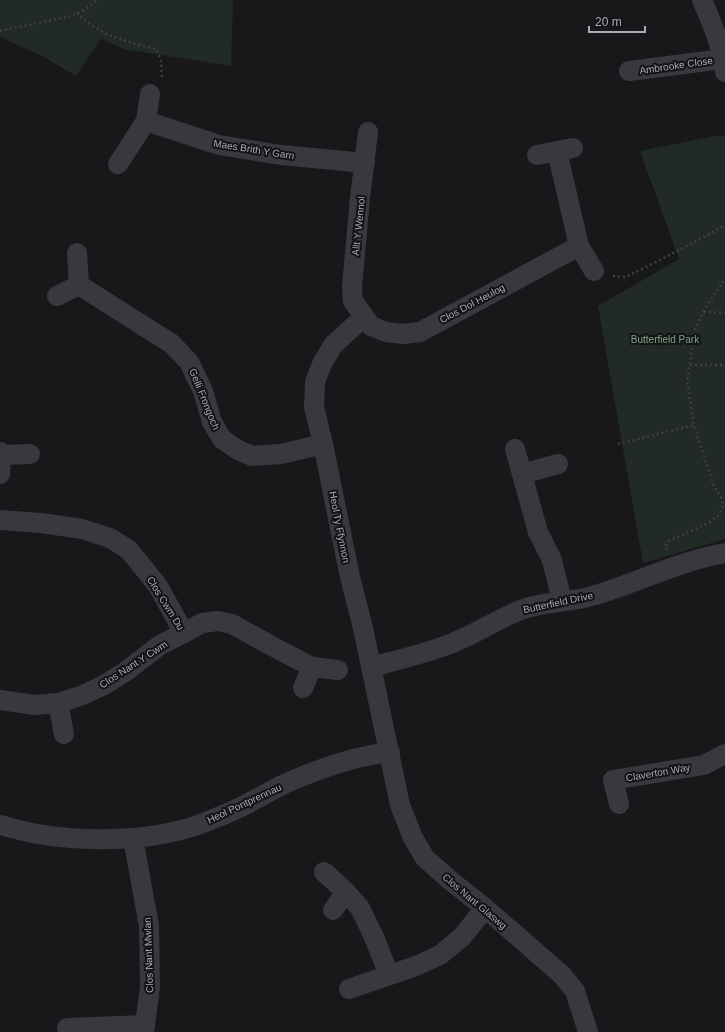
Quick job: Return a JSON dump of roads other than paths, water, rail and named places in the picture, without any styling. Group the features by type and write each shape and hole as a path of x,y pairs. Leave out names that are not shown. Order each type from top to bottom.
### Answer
{"street":[{"path":"702,0 714,28 724,65"},
{"name":"Ambrooke Close","path":"629,71 724,65"},
{"path":"118,164 146,121 150,94"},
{"name":"Maes Brith Y Garn","path":"146,121 219,145 281,155 365,163"},
{"name":"Allt Y Wennol","path":"364,317 353,301 352,287 368,132"},
{"path":"537,155 565,150 579,246 594,271"},
{"name":"Clos Dol Heulog","path":"364,317 371,326 386,332 403,334 420,332 579,246"},
{"path":"57,296 79,285 77,253"},
{"name":"Gelli Frongoch","path":"79,285 172,344 189,362 202,391 212,422 222,439 238,450 252,456 280,454 323,444"},
{"name":"Heol Ty Ffynnon","path":"364,317 333,345 322,364 315,382 314,408 323,444 350,577 390,752"},
{"path":"515,449 538,532 552,560 562,601"},
{"path":"0,474 1,453 30,454"},
{"path":"522,474 558,464"},
{"name":"Clos Cwm Du","path":"0,520 42,523 82,529 110,538 129,550 158,586 184,633 202,623 218,621 232,624 279,651 312,667 338,670"},
{"name":"Butterfield Drive","path":"371,667 420,656 519,611 534,606 592,596 673,567 725,553"},
{"name":"Clos Nant Y Cwm","path":"0,700 34,705 58,703 83,695 104,685 125,672 160,645 184,633"},
{"path":"303,688 312,667"},
{"path":"58,703 64,734"},
{"name":"Heol Pontprennau","path":"0,825 33,833 84,838 133,838 168,833 205,822 241,807 290,781 328,767 390,752"},
{"name":"Clos Nant Glaswg","path":"390,752 400,805 413,838 425,858 562,975 575,991 588,1032"},
{"name":"Claverton Way","path":"619,804 614,780 704,765 725,754"},
{"name":"Clos Nant Mwlan","path":"67,1028 144,1028 150,988 149,926 133,838"},
{"path":"324,872 346,892 360,908 374,937 388,975"},
{"path":"333,910 346,892"},
{"path":"349,989 416,966 440,955 462,937 485,908"}],"park label":[{"name":"Butterfield Park","path":"665,339"}]}
